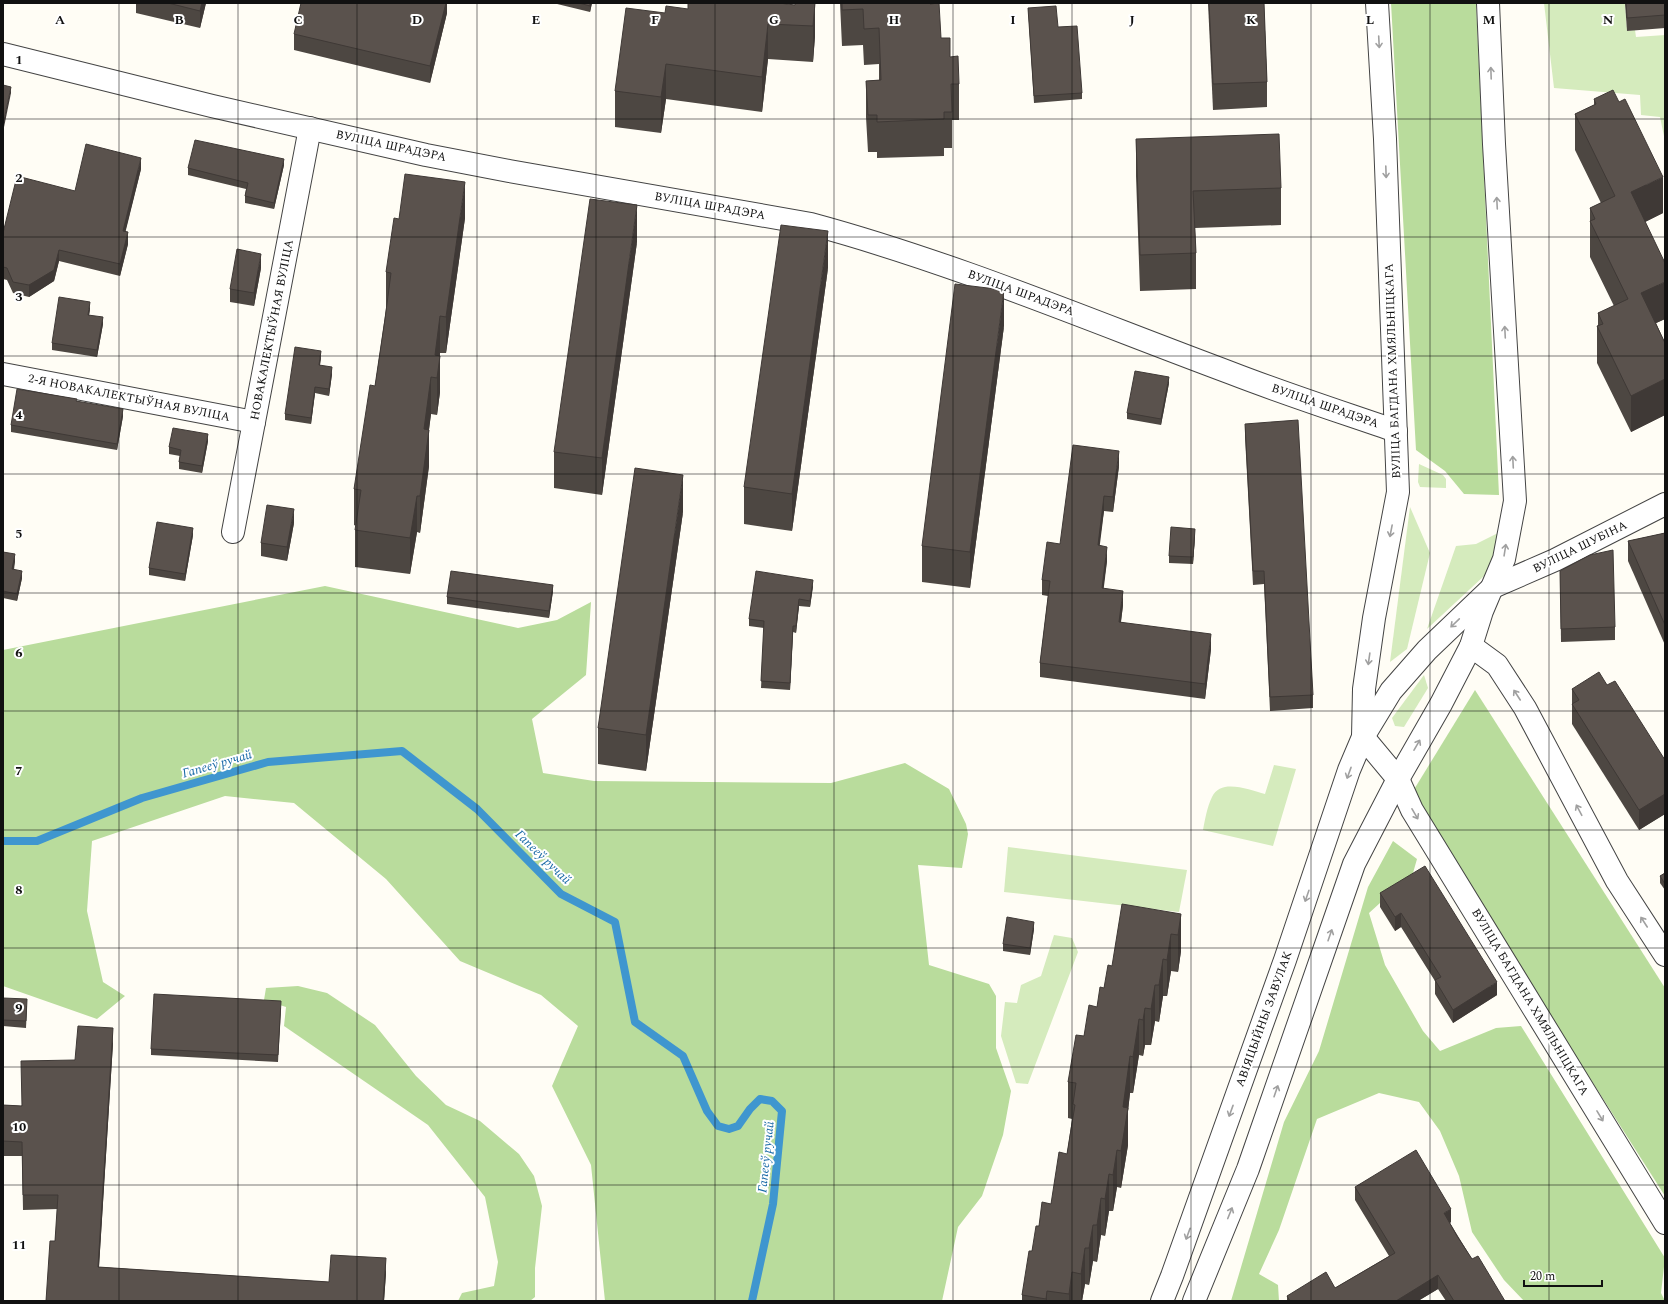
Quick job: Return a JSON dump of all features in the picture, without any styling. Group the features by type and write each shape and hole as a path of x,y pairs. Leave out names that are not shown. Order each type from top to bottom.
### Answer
{"street":[{"name":"ВУЛІЦА БАГДАНА ХМЯЛЬНІЦКАГА","path":"1377,3 1385,139 1398,492 1374,618 1364,689 1363,737 1398,779 1412,810 1665,1223"},
{"path":"1194,1301 1248,1169 1354,864 1398,779 1441,704 1471,646 1482,611 1504,559 1515,501 1494,144 1488,3"},
{"name":"ВУЛІЦА ШРАДЭРА","path":"3,54 212,106 426,155 811,224 858,236 1032,296 1231,374 1396,431"},
{"name":"НОВАКАЛЕКТЫЎНАЯ ВУЛІЦА","path":"233,532 310,128"},
{"name":"2-Я НОВАКАЛЕКТЫЎНАЯ ВУЛІЦА","path":"3,374 254,422"},
{"name":"ВУЛІЦА ШУБІНА","path":"1493,587 1555,560 1665,504"},
{"path":"1363,737 1391,691 1427,650 1493,587"},
{"path":"1471,646 1497,665 1525,708 1617,881 1665,955"},
{"name":"АВІЯЦЫЙНЫ ЗАВУЛАК","path":"1162,1301 1285,960 1349,770 1363,737"}],"green space":[{"path":"1391,3 1476,3 1499,495 1464,494 1445,471 1416,450"},
{"path":"1544,3 1625,3 1627,31 1635,30 1636,37 1665,35 1665,141 1660,117 1641,115 1640,95 1554,88"},
{"path":"1419,464 1443,475 1446,479 1446,488 1420,487 1418,482"},
{"path":"1410,507 1430,553 1407,649 1390,662"},
{"path":"1498,533 1496,554 1484,576 1427,629 1456,546 1476,544"},
{"path":"325,586 518,628 557,620 591,602 586,675 532,719 543,773 594,781 831,783 905,763 949,789 966,824 968,834 962,868 918,865 929,965 989,984 996,996 996,1048 1011,1091 1003,1135 982,1196 958,1227 942,1301 605,1301 591,1165 552,1086 578,1026 541,995 460,961 386,879 294,803 225,796 92,841 87,911 103,982 125,996 97,1019 3,986 3,650"},
{"path":"1424,675 1428,688 1404,727 1395,726 1392,718"},
{"path":"1475,690 1665,988 1665,1196 1410,796"},
{"path":"1274,765 1296,769 1273,846 1203,830 1209,805 1216,791 1222,788 1236,787 1265,794"},
{"path":"1393,841 1417,859 1413,873 1369,913 1385,965 1423,1031 1440,1051 1496,1028 1521,1026 1665,1258 1661,1293 1665,1301 1524,1301 1504,1280 1472,1232 1459,1176 1440,1131 1419,1102 1379,1093 1317,1119 1279,1230 1259,1274 1278,1285 1279,1301 1231,1301 1284,1122 1319,1051 1368,887"},
{"path":"1008,847 1187,870 1179,912 1004,892"},
{"path":"1054,935 1072,938 1078,952 1028,1084 1016,1083 1001,1036 1005,1002 1017,1003 1021,985 1041,976"},
{"path":"298,986 327,993 375,1025 416,1076 446,1105 480,1121 519,1154 534,1176 542,1206 535,1268 535,1297 530,1301 458,1301 462,1293 494,1286 498,1262 485,1197 428,1125 284,1026 286,1007 264,1000 266,988"}],"building":[{"path":"168,3 202,3 200,11"},
{"path":"301,3 446,3 430,66 294,34"},
{"path":"579,3 590,3 590,6"},
{"path":"688,3 779,3 795,5 795,3 815,3 813,26 768,24 762,77 666,64 661,97 615,91 626,8 665,13 666,6 688,9"},
{"path":"842,3 939,3 941,38 950,38 950,57 958,56 959,84 951,84 952,112 944,112 944,119 877,122 877,115 868,115 866,81 881,80 879,28 864,29 863,9 842,10"},
{"path":"1209,3 1264,3 1267,82 1213,84"},
{"path":"1626,3 1665,3 1665,15 1627,18"},
{"path":"1056,6 1058,27 1077,26 1082,93 1034,96 1028,8"},
{"path":"3,85 11,87 3,125"},
{"path":"1613,90 1619,102 1625,99 1663,177 1631,192 1665,263 1665,282 1641,293 1665,343 1665,379 1631,396 1597,326 1603,324 1598,313 1628,299 1590,221 1595,219 1590,208 1615,196 1575,114 1596,104 1594,99"},
{"path":"1279,134 1281,188 1193,191 1196,253 1140,255 1136,139"},
{"path":"195,140 284,159 274,203 245,196 248,183 188,168"},
{"path":"86,144 141,158 123,231 128,232 120,264 59,250 54,270 29,285 13,282 7,268 3,267 3,233 17,176 75,191"},
{"path":"405,174 465,182 446,317 440,316 435,355 440,356 437,378 431,377 424,429 429,430 420,496 417,496 410,538 355,530 361,490 354,489 370,385 375,386 391,273 386,272 394,218 399,219"},
{"path":"590,199 637,205 602,458 554,452"},
{"path":"781,225 828,231 792,494 744,487"},
{"path":"237,249 261,254 254,293 230,289"},
{"path":"955,284 1004,290 970,552 922,546"},
{"path":"59,297 90,302 88,315 103,317 97,350 52,343"},
{"path":"295,347 321,351 319,365 332,367 329,389 315,387 311,418 285,414"},
{"path":"1135,371 1169,377 1161,419 1127,413"},
{"path":"17,389 77,399 76,401 123,409 117,444 11,425"},
{"path":"1298,420 1313,695 1270,697 1264,571 1253,571 1245,424"},
{"path":"173,428 208,434 202,466 179,462 181,450 169,447"},
{"path":"1073,445 1119,451 1113,497 1104,496 1098,545 1107,547 1102,588 1123,591 1119,622 1211,634 1205,684 1040,663 1050,581 1042,580 1047,542 1060,544"},
{"path":"635,468 683,475 646,735 598,728"},
{"path":"267,505 294,509 287,547 261,543"},
{"path":"157,522 193,528 185,574 149,568"},
{"path":"1171,527 1195,529 1193,557 1169,556"},
{"path":"1665,533 1665,625 1628,541"},
{"path":"1613,550 1615,627 1561,629 1560,571 1590,555"},
{"path":"3,552 15,554 12,569 22,571 17,594 3,591"},
{"path":"451,571 553,585 549,611 447,597"},
{"path":"756,571 813,580 810,601 799,599 796,626 793,626 790,683 761,681 764,621 749,619"},
{"path":"1599,672 1607,685 1615,681 1665,760 1665,794 1639,810 1572,704 1579,700 1572,689"},
{"path":"1425,866 1497,982 1453,1010 1435,980 1441,977 1401,913 1395,917 1380,893"},
{"path":"1665,873 1665,884 1660,876"},
{"path":"1122,904 1181,914 1178,935 1171,934 1167,960 1163,959 1159,985 1155,985 1151,1009 1145,1008 1143,1020 1139,1019 1133,1057 1130,1056 1123,1107 1128,1108 1121,1151 1117,1150 1113,1175 1109,1174 1105,1199 1101,1198 1097,1225 1093,1225 1089,1248 1085,1248 1081,1274 1072,1272 1069,1294 1047,1291 1046,1299 1022,1295 1029,1251 1032,1251 1036,1226 1039,1226 1042,1202 1051,1204 1059,1152 1067,1154 1075,1105 1073,1104 1076,1083 1068,1082 1076,1035 1084,1036 1089,1005 1097,1007 1100,987 1104,988 1108,965 1112,966"},
{"path":"1007,917 1034,922 1030,948 1003,944"},
{"path":"154,994 281,1001 278,1055 151,1049"},
{"path":"3,998 27,999 26,1021 3,1020"},
{"path":"78,1026 113,1028 98,1267 329,1282 331,1255 386,1258 383,1301 46,1301 50,1241 55,1241 58,1195 23,1195 22,1142 3,1141 3,1105 22,1106 21,1061 75,1060"},
{"path":"1416,1150 1451,1209 1444,1213 1457,1236 1472,1259 1478,1256 1505,1301 1454,1301 1438,1275 1396,1301 1290,1301 1287,1296 1326,1272 1335,1288 1395,1253 1355,1187"}],"waterway":[{"name":"Гапееў ручай","path":"3,841 37,841 142,798 268,762 402,751 477,809 561,894 615,922 635,1022 683,1056 707,1111 718,1126 729,1129 738,1126 750,1109 760,1099 772,1101 782,1111 773,1204 752,1301"}]}
